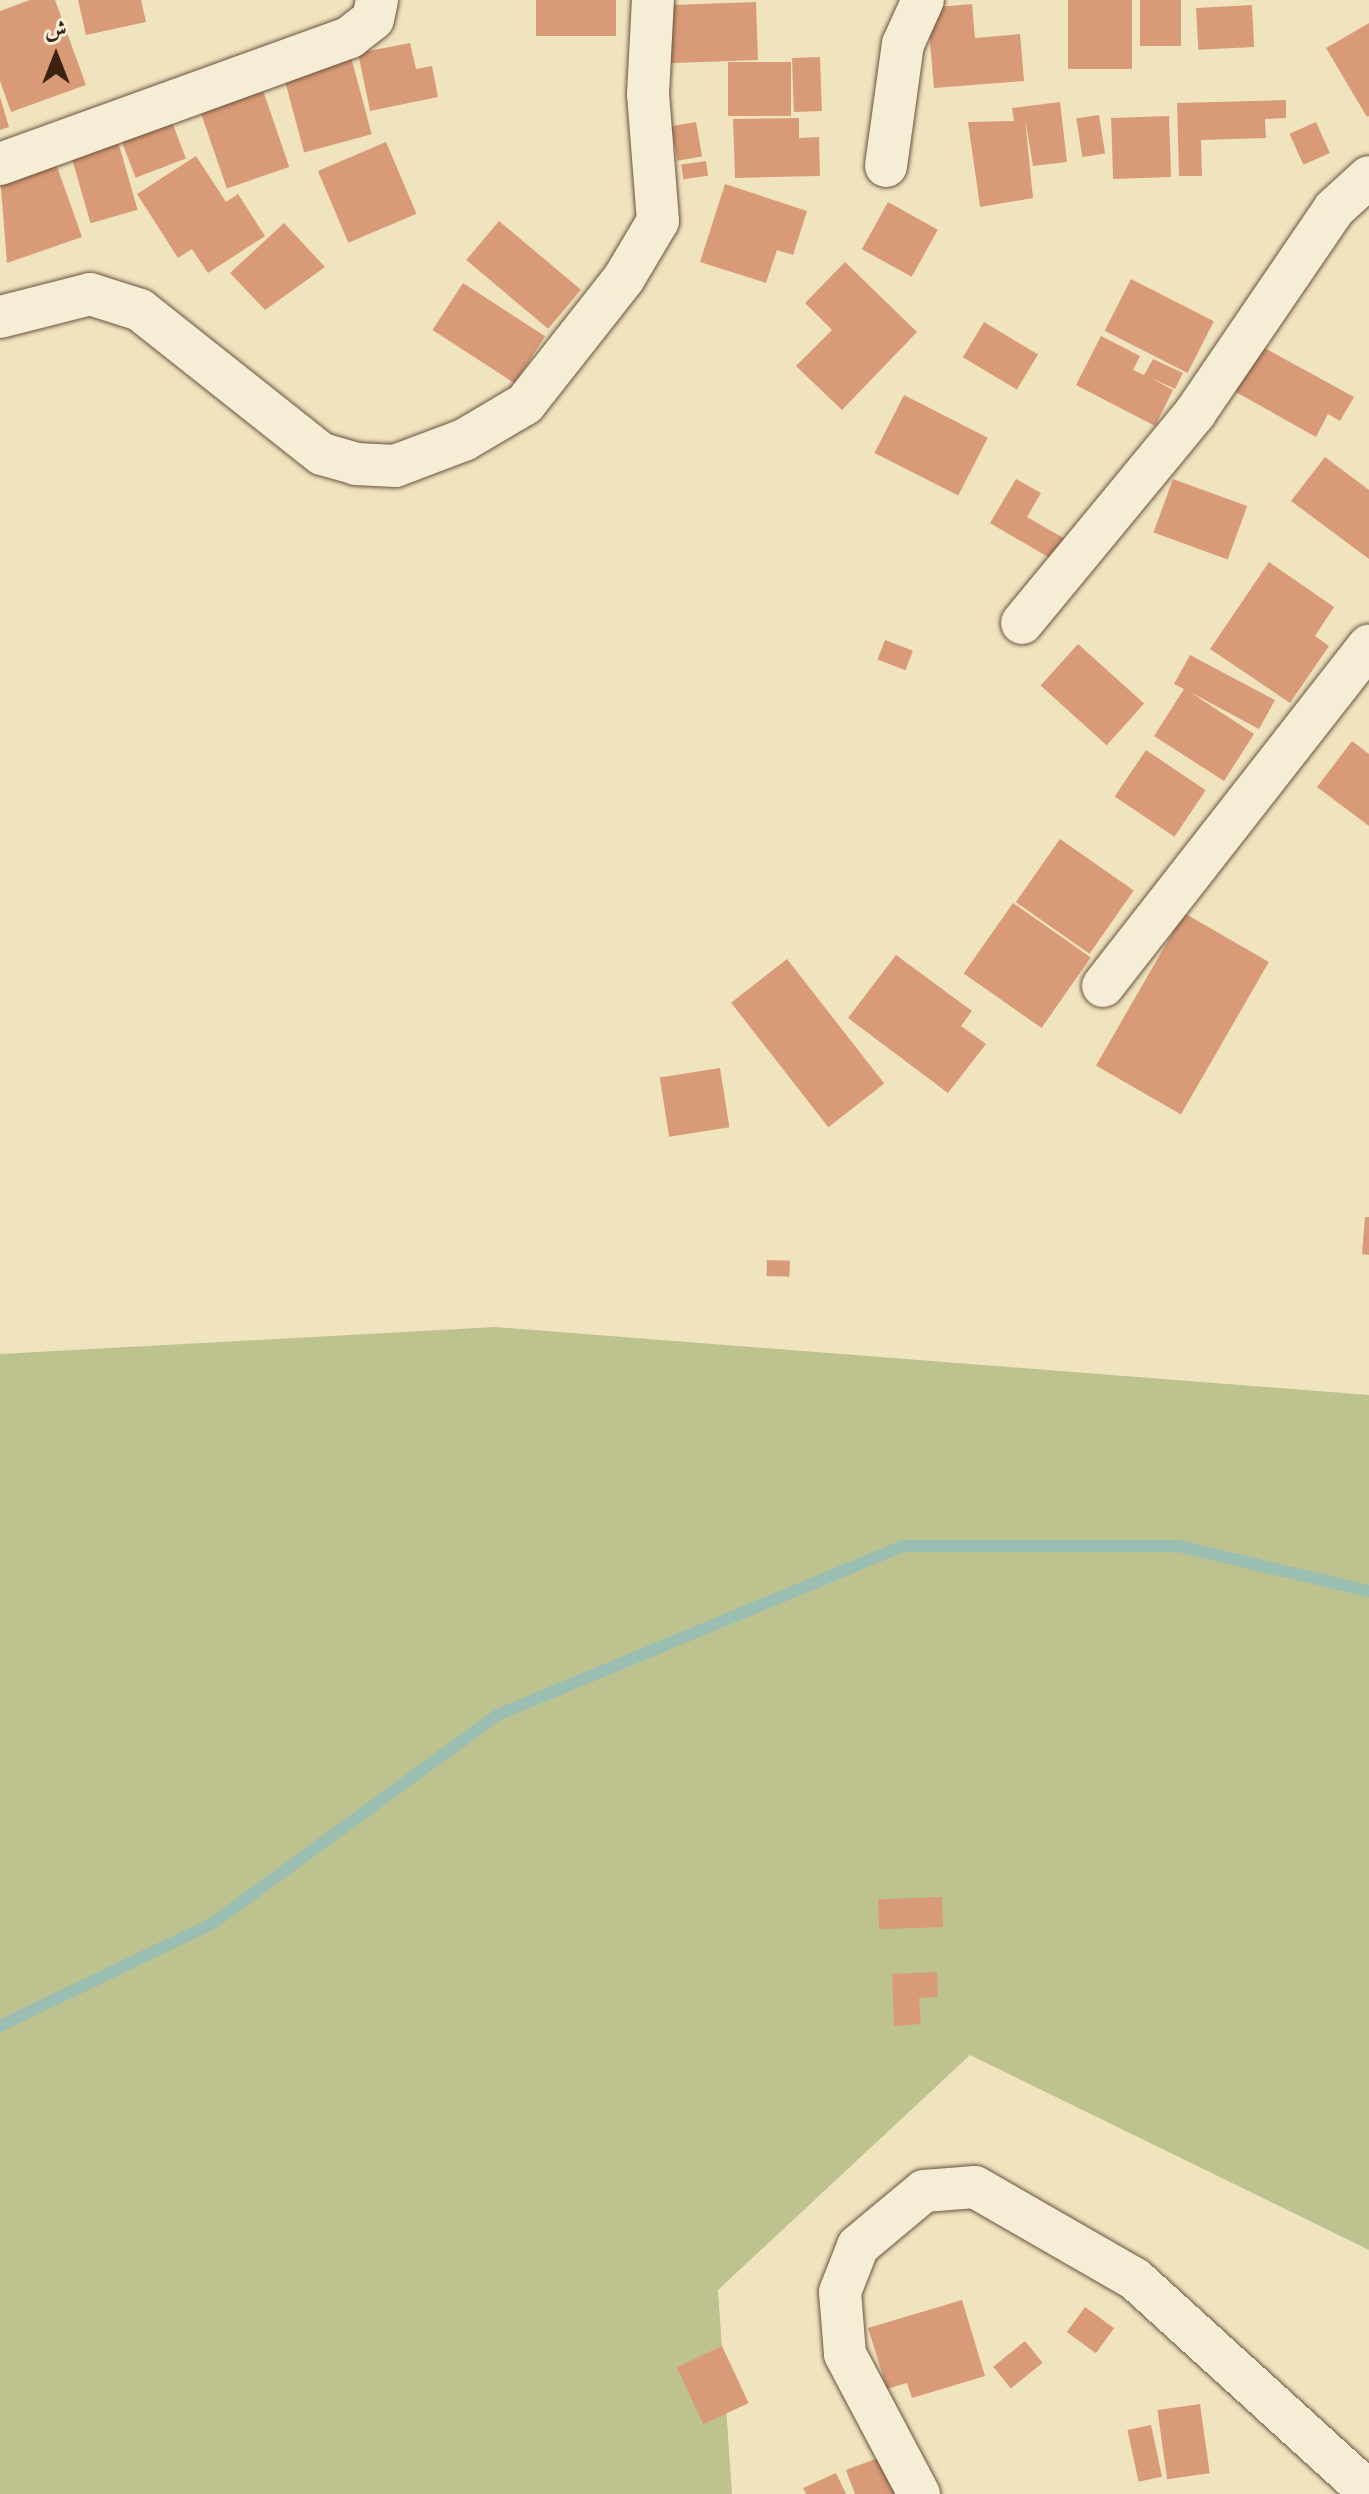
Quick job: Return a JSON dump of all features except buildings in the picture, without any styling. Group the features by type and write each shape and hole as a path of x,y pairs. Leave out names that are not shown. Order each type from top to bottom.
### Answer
{"street":[{"path":"0,164 350,37 373,19 377,0"},
{"path":"0,317 90,294 140,310 322,454 356,464 395,466 464,440 525,404 624,278 658,221 648,94 653,0"},
{"path":"886,166 903,44 923,0"},
{"path":"1022,623 1195,413 1334,209 1369,177"},
{"path":"1103,986 1369,645"},
{"path":"919,2494 845,2354 840,2292 858,2246 924,2191 975,2187 1135,2279 1369,2492"}],"green space":[{"path":"495,1327 1369,1395 1369,2250 970,2055 718,2290 732,2494 0,2494 0,1354"}],"waterway":[{"path":"0,2026 213,1923 497,1715 902,1546 1178,1546 1369,1591"}]}
